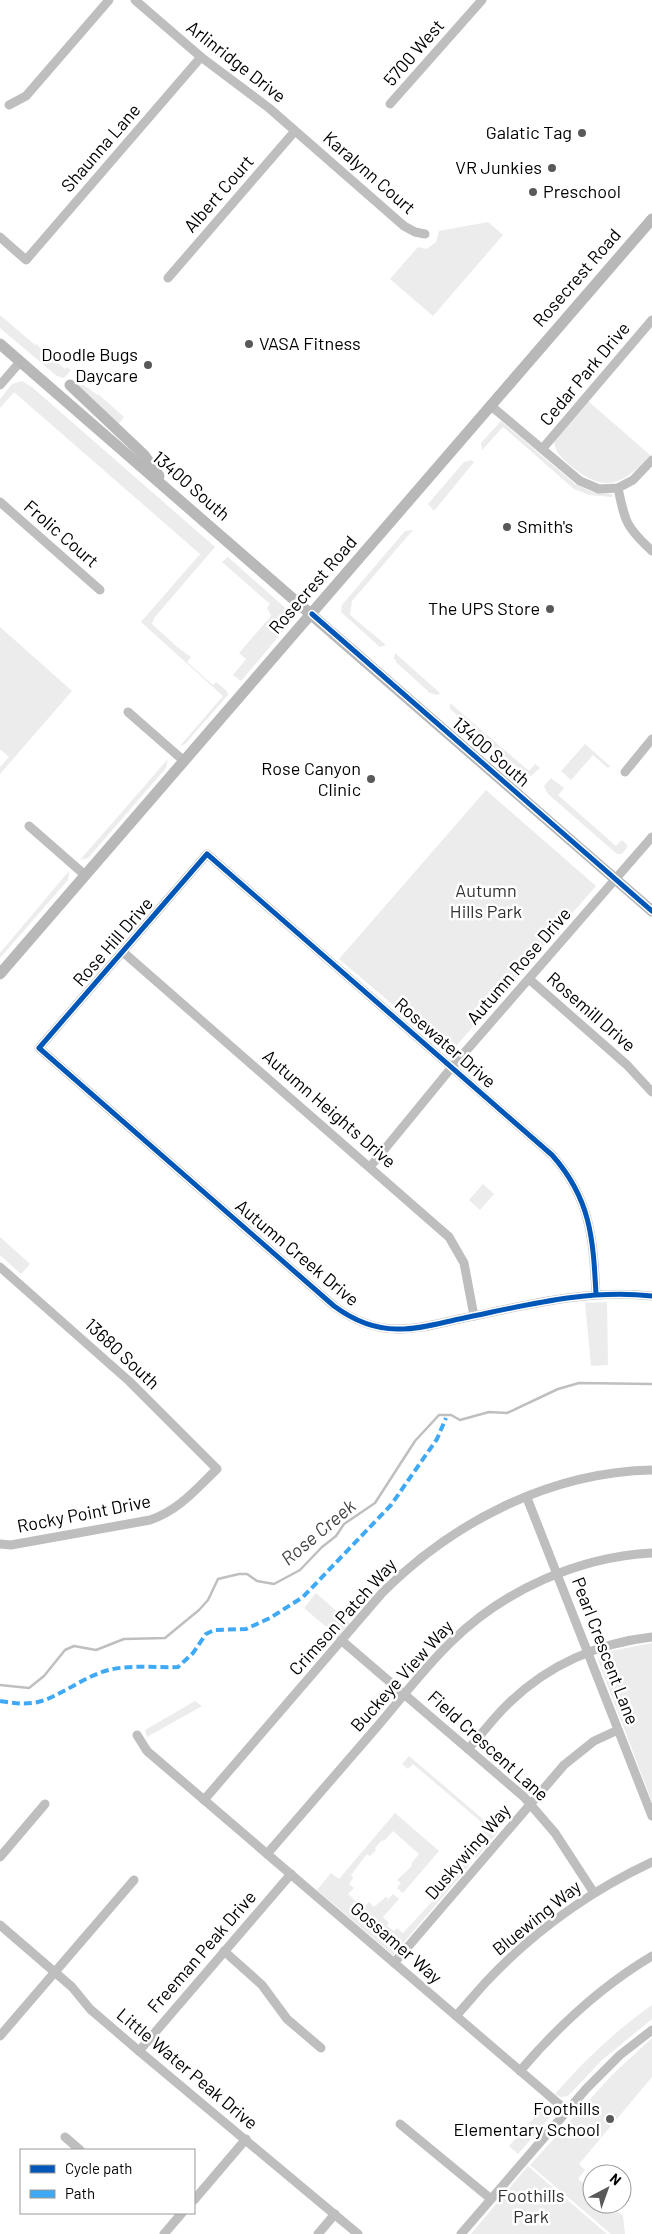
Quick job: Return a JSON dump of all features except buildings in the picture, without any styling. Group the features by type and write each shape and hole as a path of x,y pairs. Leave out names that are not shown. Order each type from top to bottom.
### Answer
{"main road":[{"name":"Rosecrest Road","path":"0,974 652,219"},
{"name":"13400 South","path":"0,344 652,910"},
{"path":"70,385 144,455 172,493"}],"street":[{"path":"10,106 26,96 109,0"},
{"name":"Arlinridge Drive","path":"135,0 201,57 295,131"},
{"name":"5700 West","path":"390,104 482,0"},
{"name":"Shaunna Lane","path":"0,237 26,260 201,57"},
{"name":"Karalynn Court","path":"295,131 404,226 415,232 426,234"},
{"name":"Albert Court","path":"168,278 295,131"},
{"name":"Cedar Park Drive","path":"543,448 652,320"},
{"path":"0,385 20,362"},
{"path":"490,405 580,481 599,489 618,488 633,480 652,460"},
{"path":"618,488 625,521 634,535 652,551"},
{"name":"Frolic Court","path":"0,502 100,590"},
{"path":"128,712 184,761"},
{"path":"625,772 652,739"},
{"path":"30,826 86,875"},
{"name":"Autumn Rose Drive","path":"370,1167 452,1067 652,837"},
{"name":"Rose Hill Drive","path":"39,1048 207,854"},
{"name":"Rosewater Drive","path":"207,854 547,1150 571,1179 585,1207 593,1238 596,1294"},
{"name":"Autumn Heights Drive","path":"122,952 441,1229 456,1245 467,1273 474,1316"},
{"name":"Rosemill Drive","path":"529,979 627,1065 652,1092"},
{"name":"Autumn Creek Drive","path":"39,1048 334,1306 350,1317 369,1325 398,1329 474,1316 544,1301 596,1294 652,1296"},
{"name":"13680 South","path":"0,1267 124,1375 216,1469"},
{"name":"Rocky Point Drive","path":"0,1544 10,1545 150,1520 166,1514 180,1505 216,1469"},
{"name":"Crimson Patch Way","path":"204,1800 382,1593 426,1553 479,1518 508,1504 591,1477 652,1470"},
{"name":"Pearl Crescent Lane","path":"527,1498 652,1816"},
{"name":"Buckeye View Way","path":"267,1854 442,1651 476,1620 513,1596 557,1574 597,1562 652,1554"},
{"path":"468,1749 500,1711 525,1688 556,1667 588,1652 622,1642 652,1637"},
{"name":"Field Crescent Lane","path":"341,1640 531,1804 564,1846 594,1893"},
{"name":"Duskywing Way","path":"394,1963 564,1765 601,1737 618,1730"},
{"name":"Gossamer Way","path":"137,1734 147,1751 567,2111"},
{"path":"0,1856 45,1804"},
{"name":"Bluewing Way","path":"456,2016 486,1982 522,1948 561,1916 594,1893 652,1862"},
{"name":"Freeman Peak Drive","path":"139,2051 290,1874"},
{"path":"0,2036 134,1880"},
{"name":"Little Water Peak Drive","path":"0,1925 72,1987 90,2009 358,2234"},
{"path":"224,1951 262,1985 287,2019 322,2048"},
{"path":"520,2071 551,2035 583,2004 616,1979 652,1956"},
{"path":"461,2234 603,2071 652,2030"},
{"path":"400,2124 491,2199"},
{"path":"65,2137 79,2149"},
{"path":"195,2199 246,2139"},
{"path":"318,2234 335,2214"},
{"path":"164,2234 177,2215"}],"green space":[{"path":"488,222 503,235 433,316 390,279 418,247 427,249 436,242 439,231"},
{"path":"0,315 65,369 67,367 71,370 64,378 57,376 0,328"},
{"path":"22,381 33,388 215,547 154,618 152,624 191,657 187,662 213,685 216,682 227,691 228,695 185,744 180,746 223,696 141,622 200,554 14,392 0,408 0,399 12,384"},
{"path":"80,385 84,385 98,394 124,417 118,425 77,389"},
{"path":"588,401 650,455 622,479 604,483 594,480 571,466 556,450 554,442"},
{"path":"501,421 575,484 592,492 612,494 612,497 590,495 574,489 503,427 482,450 481,443"},
{"path":"471,460 474,462 434,511 428,504 464,462"},
{"path":"413,530 352,601 350,615 386,645 380,647 341,612 342,605 405,531"},
{"path":"228,557 291,613 291,622 241,681 233,675 246,659 239,653 271,616 267,608 270,604 222,562"},
{"path":"0,627 72,691 0,774 0,767 9,757 0,749"},
{"path":"395,653 440,693 437,695 430,693 397,663 394,658"},
{"path":"450,703 529,771 535,764 540,768 531,776 523,772 450,709"},
{"path":"585,744 610,766 608,768 593,755 571,780 561,771"},
{"path":"168,759 166,768 88,858 80,860"},
{"path":"551,778 564,788 558,795 616,846 622,840 628,846 622,854 617,854 548,794 544,786"},
{"name":"Autumn Hills Park","path":"486,790 596,886 450,1053 339,959"},
{"path":"69,871 68,880 0,958 0,953"},
{"path":"483,1184 494,1194 480,1210 469,1200"},
{"path":"0,1237 30,1264 21,1274 0,1255"},
{"path":"607,1302 608,1365 591,1366 585,1303"},
{"path":"316,1593 350,1623 338,1637 304,1608"},
{"path":"652,1643 652,1802 598,1660 600,1655 605,1652"},
{"path":"195,1701 202,1706 147,1737 145,1730"},
{"path":"409,1756 498,1832 476,1858 471,1853 487,1835 482,1831 486,1826 413,1764 408,1769 402,1764"},
{"path":"395,1813 439,1851 403,1893 397,1888 401,1883 397,1880 412,1866 411,1864 419,1854 393,1831 384,1841 382,1840 370,1856 367,1854 351,1875 353,1878 349,1884 354,1888 348,1894 363,1908 369,1902 374,1907 386,1897 388,1898 386,1902 393,1894 399,1899 383,1917 389,1923 387,1926 394,1931 397,1928 403,1933 440,1893 465,1861 470,1865 393,1955 317,1890 331,1873 339,1879"},
{"path":"652,2005 652,2019 602,2060 568,2096 560,2097 555,2094 601,2046"},
{"path":"652,2038 652,2077 579,2164 582,2167 582,2174 578,2179 582,2182 582,2209 530,2165 612,2075"},
{"path":"548,2102 552,2108 552,2115 518,2154 509,2146"},
{"name":"Foothills Park","path":"528,2166 607,2234 471,2234"},
{"path":"588,2214 620,2214 623,2216 625,2234 611,2234"}],"waterway":[{"name":"Rose Creek","path":"0,1685 29,1688 44,1676 65,1650 74,1646 96,1650 124,1639 165,1638 199,1610 208,1600 218,1579 247,1574 257,1581 274,1584 300,1570 322,1547 336,1536 344,1524 375,1503 415,1441 439,1415 451,1415 460,1420 489,1412 507,1413 558,1389 579,1383 652,1384"}],"marked path":[{"path":"0,1701 24,1704 46,1700 96,1674 114,1669 178,1667 193,1653 206,1634 214,1630 246,1629 270,1618 303,1597 391,1505 437,1439 446,1418"}],"cycle path":[{"path":"312,614 652,911"},
{"path":"596,1294 591,1237 582,1204 575,1187 552,1155 207,854 39,1048 334,1306 364,1323 388,1329 405,1329 581,1296 628,1294 652,1296"}],"place":[{"name":"Galatic Tag","path":"582,133"},
{"name":"VR Junkies","path":"552,168"},
{"name":"Preschool","path":"533,192"},
{"name":"VASA Fitness","path":"249,344"},
{"name":"Doodle Bugs Daycare","path":"148,365"},
{"name":"Smith's","path":"507,527"},
{"name":"The UPS Store","path":"550,609"},
{"name":"Rose Canyon Clinic","path":"371,779"},
{"name":"Foothills Elementary School","path":"610,2119"}]}
